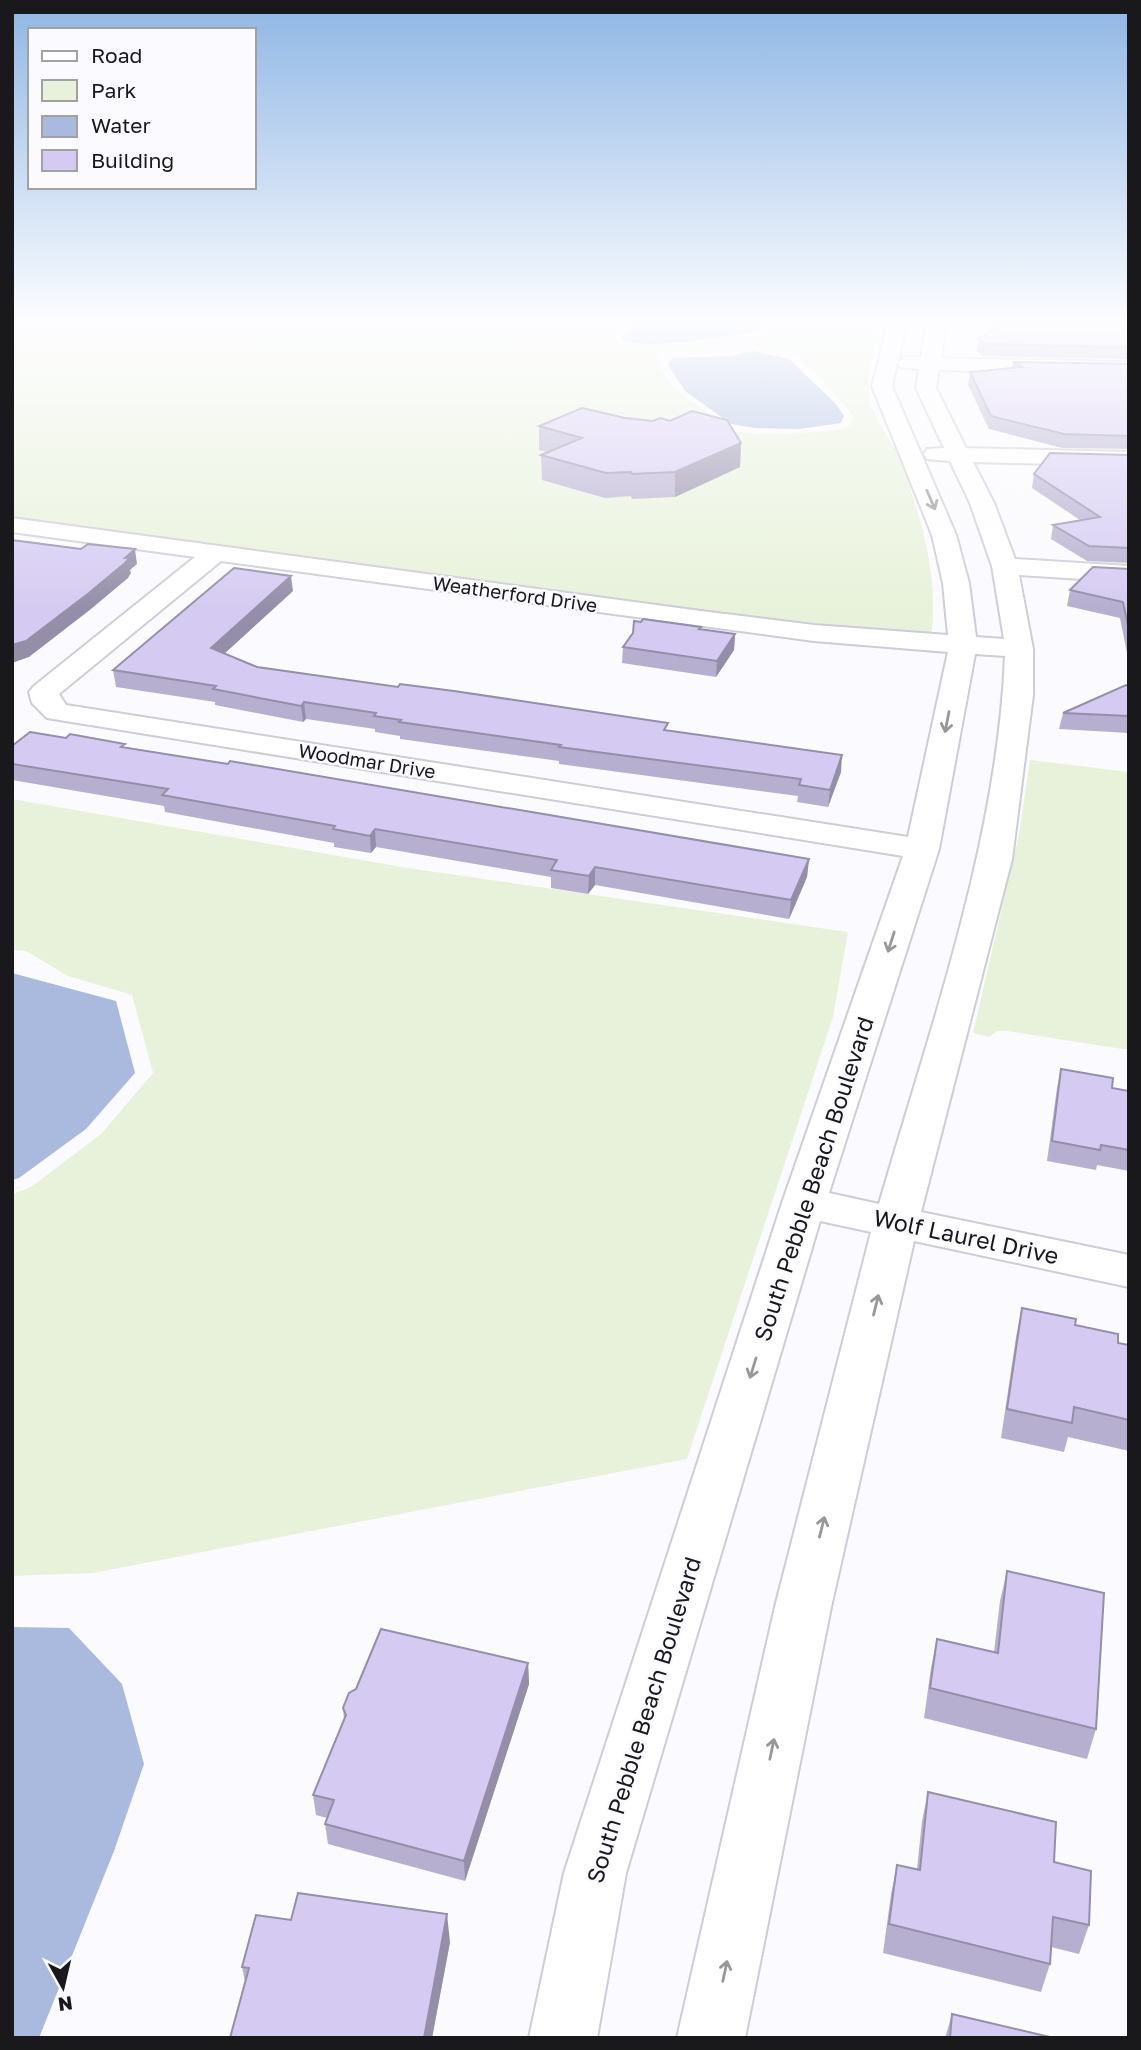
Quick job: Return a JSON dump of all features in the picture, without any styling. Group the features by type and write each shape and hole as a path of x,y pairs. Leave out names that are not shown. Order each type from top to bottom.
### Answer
{"street":[{"name":"South Pebble Beach Boulevard","path":"563,2038 595,1873 804,1203 922,849 963,645 956,583 943,535 932,502 895,418"},
{"path":"711,2038 803,1607 896,1222 995,859 1018,695 1019,649 1005,566 982,503 940,418"},
{"path":"909,453 1129,459"},
{"name":"Weatherford Drive","path":"12,524 714,621 814,633 1019,649"},
{"name":"Woodmar Drive","path":"217,552 44,692 47,703 57,712 922,849"},
{"path":"1005,566 1129,574"},
{"name":"Wolf Laurel Drive","path":"804,1203 1129,1270"}],"green space":[{"path":"12,418 713,418 735,431 772,434 839,430 850,425 852,418 877,418 900,459 921,524 933,591 931,636 619,601 12,519"},
{"path":"1030,760 1129,772 1129,1050 1007,1031 997,1031 989,1037 973,1033 1019,834"},
{"path":"12,799 408,868 848,932 833,1017 687,1459 93,1573 12,1576 12,1194 31,1187 101,1134 153,1073 132,995 68,976 26,951 12,950"}],"water":[{"path":"722,418 843,418 841,423 800,429 755,428 731,424"},
{"path":"12,973 116,1001 135,1073 86,1129 19,1178 12,1180"},
{"path":"12,1627 69,1628 122,1684 144,1764 114,1851 39,2038 12,2038"}],"building":[{"path":"559,418 624,418 653,421 660,418 670,421 677,418 718,418 727,420 741,443 675,472 606,473 541,455 582,438 539,426"},
{"path":"998,418 1129,418 1129,436 1064,434"},
{"path":"1050,453 1129,455 1129,548 1089,546 1053,525 1100,517 1034,474"},
{"path":"12,540 81,549 88,544 135,549 125,558 129,558 125,563 89,593 26,641 12,645"},
{"path":"1093,567 1129,569 1129,630 1123,602 1070,590"},
{"path":"234,568 291,576 211,648 257,667 398,687 400,684 454,691 668,723 664,730 842,755 830,790 799,785 801,779 559,747 561,745 399,722 401,720 374,716 376,713 304,702 301,706 213,689 216,686 113,670"},
{"path":"643,619 735,634 717,661 623,647 633,633 634,621 641,622"},
{"path":"1129,686 1129,716 1063,713"},
{"path":"30,732 66,738 70,734 125,744 121,747 228,764 230,761 809,859 791,900 595,867 589,876 551,870 557,860 375,829 370,836 333,829 335,826 162,795 168,789 12,764 12,746"},
{"path":"1061,1069 1113,1078 1112,1088 1129,1091 1129,1150 1101,1145 1100,1150 1052,1141"},
{"path":"1022,1308 1076,1319 1075,1325 1118,1334 1118,1343 1129,1345 1129,1420 1074,1407 1072,1423 1007,1409"},
{"path":"1007,1571 1104,1593 1096,1729 930,1688 937,1639 998,1653"},
{"path":"381,1629 528,1663 464,1861 325,1824 334,1800 313,1795 346,1715 343,1708 349,1693 356,1689"},
{"path":"928,1792 1056,1822 1054,1862 1091,1871 1089,1925 1053,1917 1050,1964 889,1924 897,1865 920,1870"},
{"path":"298,1893 447,1914 424,2038 230,2038 249,1968 242,1967 256,1915 291,1920"},
{"path":"952,2014 1054,2038 950,2038"}]}
